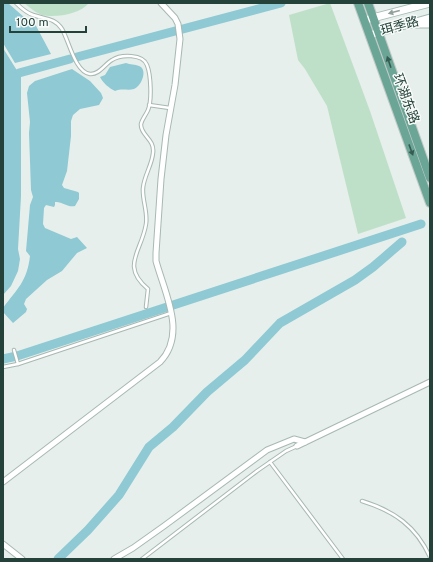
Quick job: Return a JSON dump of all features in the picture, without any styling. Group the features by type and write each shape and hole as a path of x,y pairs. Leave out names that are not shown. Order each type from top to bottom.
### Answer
{"main road":[{"name":"环湖东路","path":"358,3 378,32 430,178"},
{"name":"环湖东路","path":"368,3 369,35 430,204"},
{"path":"414,7 422,3"},
{"name":"珥季路","path":"369,19 430,3"},
{"name":"珥季路","path":"369,35 430,18"},
{"path":"409,24 430,24"}],"street":[{"path":"3,482 160,362 165,356 172,342 173,327 171,311 156,261 156,253 161,179 180,39 178,24 175,18 162,3"},
{"path":"297,446 430,382"},
{"path":"114,559 152,535 267,450 294,439 305,442"},
{"path":"3,544 22,559"}],"lane":[{"path":"16,3 29,13 57,23 70,46 76,65 87,73 96,73 107,63 117,57 134,57 144,61 147,65 149,74 149,105 148,110 141,121 141,126 142,131 150,139 153,145 153,153 142,193 146,218 145,230 133,265 136,277 148,289 146,307"},
{"path":"149,105 171,108"},
{"path":"3,367 171,311"},
{"path":"14,350 18,363"},
{"path":"142,559 270,462 286,451 297,446"},
{"path":"270,462 343,559"},
{"path":"362,501 388,511 408,524 422,542 430,557"}],"green space":[{"path":"24,3 89,3 80,10 74,12 48,16 40,14"},
{"path":"330,3 370,111 406,218 358,234 327,106 298,60 289,15"}],"water":[{"path":"3,3 8,3 25,18 35,24 51,54 15,63 3,43"},
{"path":"3,48 21,77 21,196 18,249 20,259 18,271 11,286 3,295"},
{"path":"126,63 137,65 142,68 143,78 139,85 134,89 115,91 106,85 100,77 105,75 110,67"},
{"path":"72,69 90,81 101,93 103,98 99,105 80,109 73,115 71,121 67,171 62,185 64,188 78,192 79,199 75,206 70,206 60,202 55,202 54,207 46,205 44,208 43,224 45,228 71,239 77,237 87,248 77,253 62,271 47,280 26,299 24,304 27,309 26,312 13,323 3,312 3,308 21,285 29,265 30,256 26,251 30,205 33,197 31,190 30,122 27,93 29,86 35,81"}],"waterway":[{"path":"77,57 281,3"},
{"path":"19,73 70,59"},
{"path":"3,359 17,356 421,224"},
{"path":"58,559 88,530 119,495 149,447 173,427 207,392 245,360 280,323 355,280 373,267 402,242"}]}
